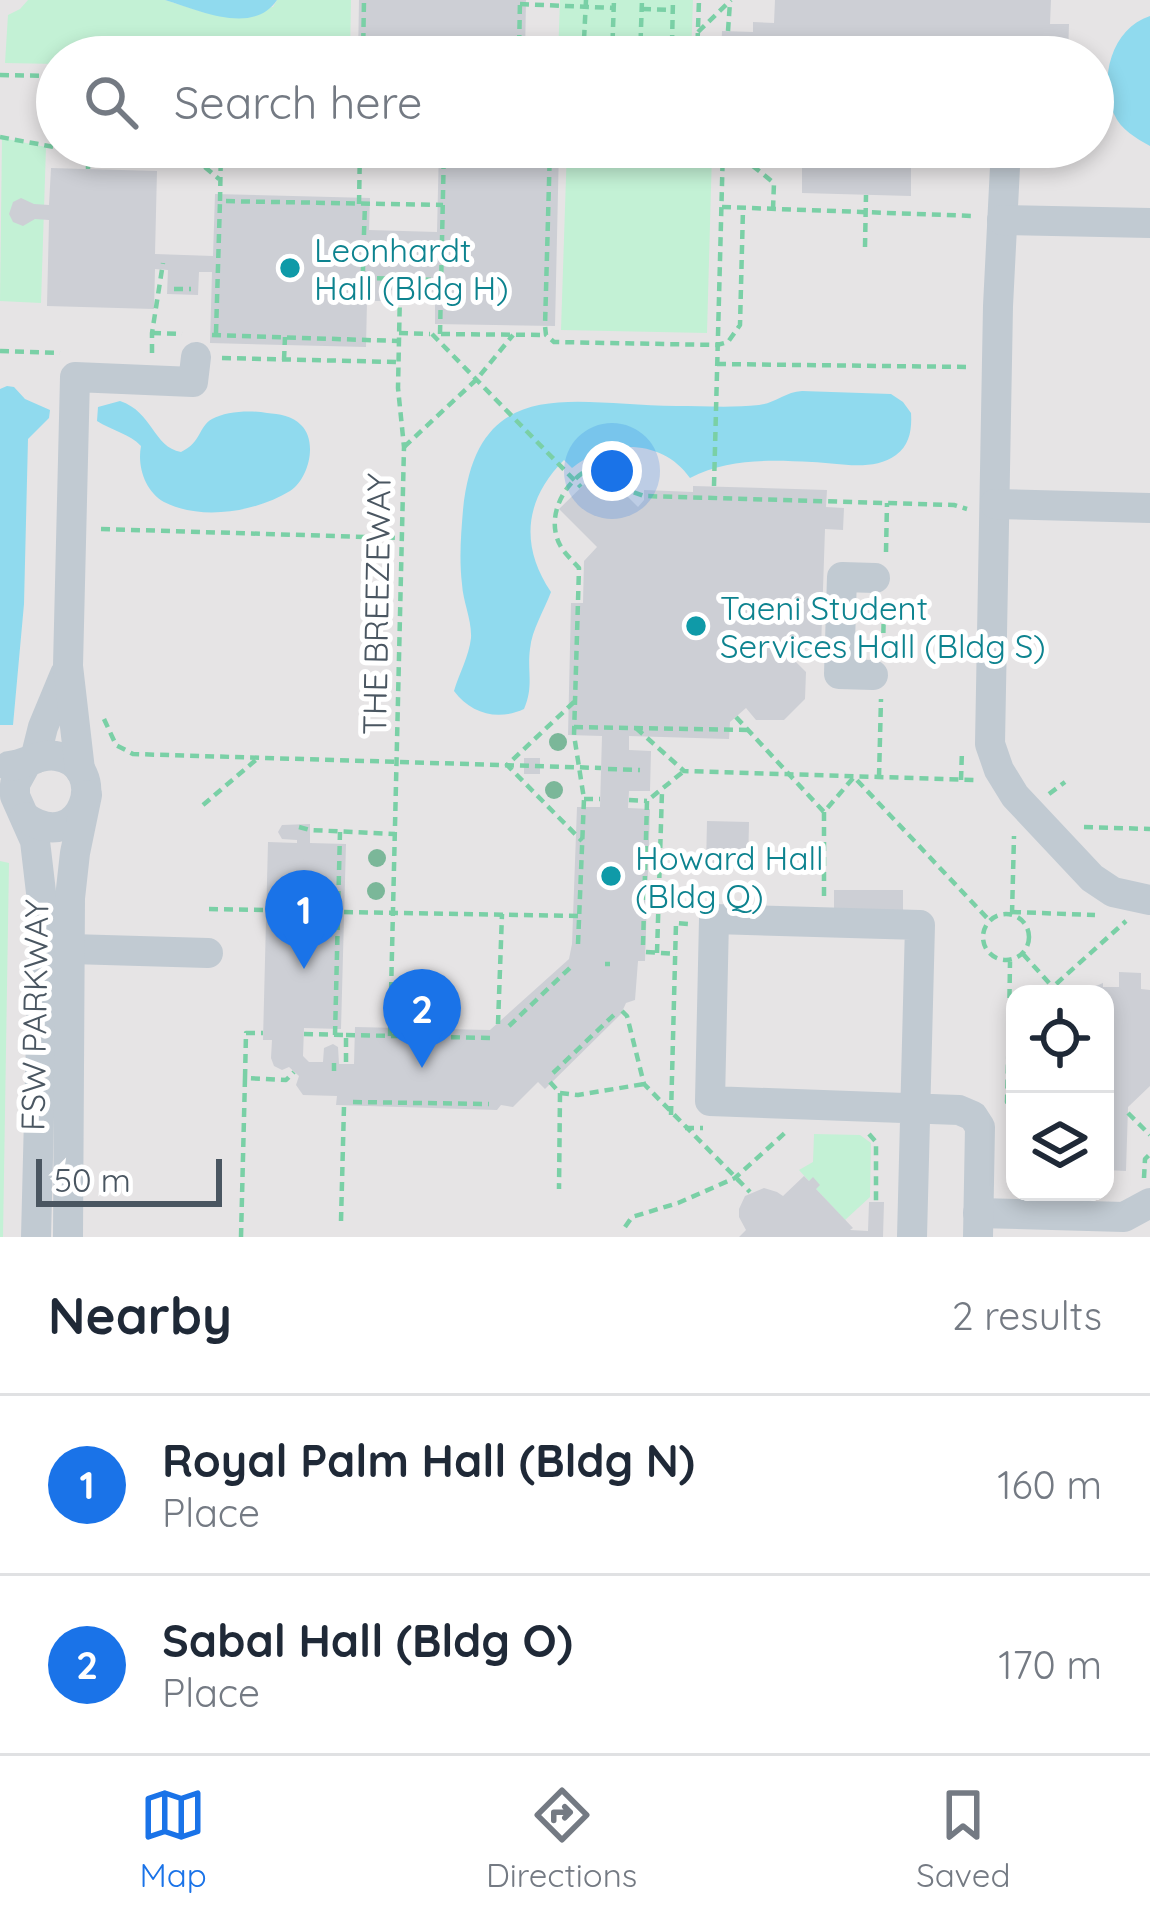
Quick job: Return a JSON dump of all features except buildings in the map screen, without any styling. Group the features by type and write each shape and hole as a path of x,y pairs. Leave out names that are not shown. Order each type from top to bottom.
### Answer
{"street":[{"path":"1001,168 988,218 981,507 990,744 998,770 1028,812 1092,878 1112,892 1150,900"},
{"path":"988,218 1150,223"},
{"path":"68,666 75,377 193,382 207,342"},
{"path":"981,507 1150,508"},
{"path":"879,676 839,674 842,578 882,579"},
{"name":"FSW PARKWAY","path":"36,1237 44,918 40,865 34,841 14,808 15,784 20,763 44,727 68,666"},
{"name":"FSW PARKWAY","path":"68,666 83,782 70,898 68,1237"},
{"path":"14,808 45,828 68,824 78,816 83,782 64,758 44,756 20,763"},
{"path":"912,1237 915,1108 920,925 714,919 710,1101 915,1108 958,1110 973,1116 980,1127 978,1225 1124,1217 1150,1203"},
{"path":"71,949 208,952"},
{"path":"39,1084 47,1099 47,1237"}],"path":[{"path":"363,36 364,0"},
{"path":"640,36 642,0"},
{"path":"672,36 673,0"},
{"path":"698,36 699,0"},
{"path":"698,32 730,1"},
{"path":"728,31 730,1"},
{"path":"519,36 520,2 614,4 613,36"},
{"path":"584,36 586,3"},
{"path":"642,9 673,10"},
{"path":"0,75 36,76"},
{"path":"0,137 36,144"},
{"path":"208,168 220,180"},
{"path":"220,168 207,342 436,334 717,345 728,342 740,326 743,208"},
{"path":"361,168 363,278 441,280"},
{"path":"444,168 436,334 581,487"},
{"path":"546,335 550,168"},
{"path":"714,486 725,168"},
{"path":"754,168 774,183 773,209"},
{"path":"865,247 866,195"},
{"path":"220,201 443,205"},
{"path":"722,207 988,218"},
{"path":"152,380 152,333 163,263"},
{"path":"174,289 191,289"},
{"name":"THE BREEZEWAY","path":"390,1036 404,447 398,388 400,290"},
{"path":"404,447 477,379 513,335"},
{"path":"284,338 284,360"},
{"path":"380,362 399,362"},
{"path":"717,364 971,368"},
{"path":"578,944 584,799 574,727 579,568 562,549 554,519 559,500 574,479 604,464 623,473 633,492 644,496 981,507"},
{"path":"879,777 887,503"},
{"path":"70,528 401,538"},
{"path":"507,765 575,700"},
{"path":"96,704 116,745 133,754 640,770"},
{"path":"736,717 824,812"},
{"path":"574,727 748,730"},
{"path":"637,728 684,771"},
{"path":"203,805 257,759"},
{"path":"507,765 582,841"},
{"path":"628,800 647,800 684,771 980,780"},
{"path":"823,922 824,812 854,776"},
{"path":"854,776 989,920"},
{"path":"1043,799 1065,782"},
{"path":"657,953 662,788"},
{"path":"584,799 601,799"},
{"path":"647,800 644,949 676,954"},
{"path":"1012,913 1014,824"},
{"path":"299,827 394,834"},
{"path":"1082,827 1150,829"},
{"path":"335,1035 340,832"},
{"path":"209,910 266,910"},
{"path":"344,912 579,916"},
{"path":"1012,913 1025,923 1027,946 1010,960 996,958 985,949 982,934 996,915 1012,913 1131,917 1055,985"},
{"path":"497,1024 502,914"},
{"path":"671,1114 676,923"},
{"path":"1022,953 1051,985"},
{"path":"1010,960 1011,985"},
{"path":"509,1026 574,964"},
{"path":"553,1073 620,1011 627,1016 644,1084 750,1192"},
{"path":"241,1237 246,1033 263,1033"},
{"path":"304,1034 490,1038"},
{"path":"346,1035 346,1064"},
{"path":"245,1078 286,1079 295,1072"},
{"path":"550,1082 560,1093 578,1095 644,1084"},
{"path":"559,1189 560,1093"},
{"path":"353,1102 488,1104"},
{"path":"341,1221 344,1106"},
{"path":"1128,1113 1150,1135"},
{"path":"685,1128 706,1128"},
{"path":"625,1227 632,1217 735,1178 788,1130 768,1129"},
{"path":"864,1130 876,1142 876,1202"}],"shaded area":[{"path":"0,0 1150,0 1150,1237 0,1237"}],"green space":[{"path":"28,0 165,0 206,13 273,7 277,0 351,0 350,36 36,36 36,64 5,63 8,15"},
{"path":"560,0 693,0 692,36 559,36"},
{"path":"2,138 36,145 36,168 45,168 41,303 0,301"},
{"path":"566,168 712,168 707,333 561,330"},
{"path":"0,861 9,863 3,1237 0,1237"},
{"path":"814,1134 860,1135 871,1143 870,1197 845,1220 816,1189 813,1178 809,1181 799,1170 813,1162"}],"water":[{"path":"165,0 277,0 267,11 240,18"},
{"path":"1150,16 1150,146 1129,133 1114,112 1114,52 1137,22"},
{"path":"7,386 50,410 49,418 28,439 24,604 13,725 0,725 0,389"},
{"path":"802,391 891,394 911,413 907,442 896,455 877,463 750,462 690,478 665,455 634,447 601,452 572,468 564,460 541,491 531,524 534,558 551,592 531,642 524,709 495,715 461,699 454,691 471,638 461,575 463,510 472,465 488,435 510,416 537,406 568,402 749,406"},
{"path":"120,401 140,413 164,443 181,452 218,416 254,412 290,418 301,425 309,440 306,469 290,491 261,504 211,512 179,508 157,497 147,485 141,446 97,421 98,407"}],"place":[{"name":"Leonhardt Hall (Bldg H)","path":"290,268"},
{"name":"Taeni Student Services Hall (Bldg S)","path":"696,626"},
{"name":"Howard Hall (Bldg Q)","path":"611,876"},
{"name":"Royal Palm Hall (Bldg N)","path":"304,969"},
{"name":"Sabal Hall (Bldg O)","path":"422,1068"}]}
